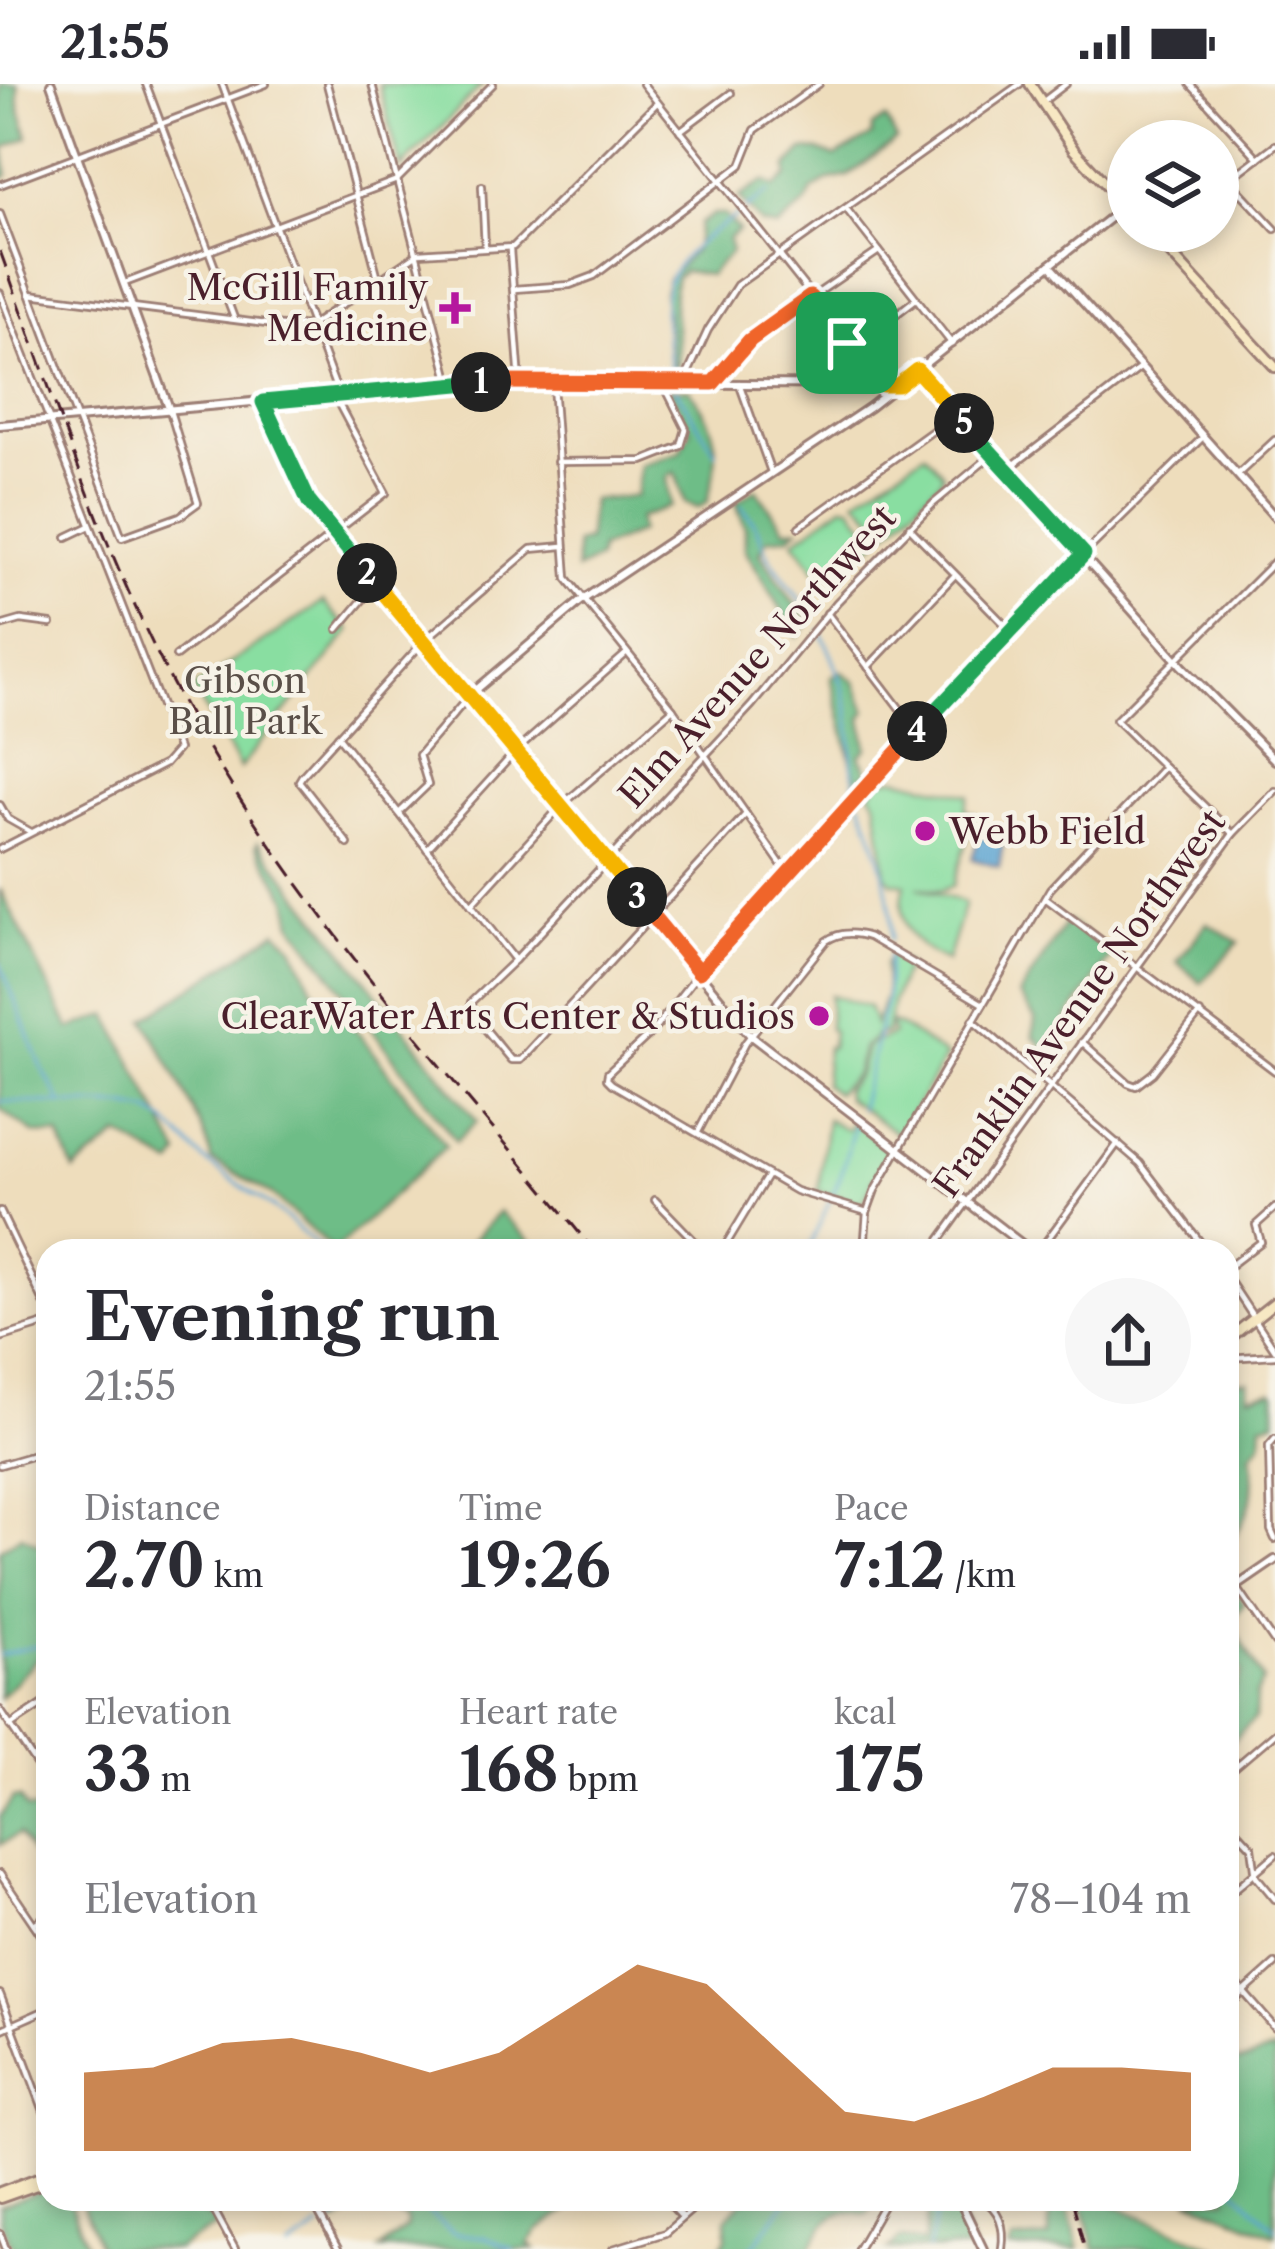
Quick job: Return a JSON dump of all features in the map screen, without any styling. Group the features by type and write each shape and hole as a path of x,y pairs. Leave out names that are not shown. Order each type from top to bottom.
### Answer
{"main road":[{"path":"1030,84 1107,187"},
{"path":"1172,252 1275,367"},
{"path":"1239,1330 1275,1302"},
{"path":"0,2195 36,2182"}],"street":[{"path":"146,84 234,318"},
{"path":"176,656 386,493 344,418 222,84"},
{"path":"0,185 266,84"},
{"path":"327,84 378,278"},
{"path":"372,84 449,383"},
{"path":"124,283 397,179 494,84"},
{"path":"643,84 883,385"},
{"path":"514,289 587,280 719,182 745,160 755,130 819,84"},
{"path":"683,383 729,294 1020,84"},
{"path":"1041,103 1066,84"},
{"path":"1190,84 1258,158"},
{"path":"0,214 122,538 191,511 198,503 170,411 54,85"},
{"path":"680,131 731,93"},
{"path":"29,294 282,326 312,325 416,254 509,248 657,103"},
{"path":"1239,172 1275,145"},
{"path":"482,186 485,248"},
{"path":"1239,192 1275,230"},
{"path":"847,209 952,344"},
{"path":"399,813 428,785 418,754 470,695 581,601 898,385 1107,222"},
{"path":"509,248 520,382"},
{"path":"713,383 750,340 879,251"},
{"path":"1050,265 1275,517"},
{"path":"0,293 178,743 174,757 0,849"},
{"path":"890,320 916,299"},
{"path":"1007,470 1140,368"},
{"path":"917,370 1275,760"},
{"path":"553,382 564,574 581,601 673,709 788,874"},
{"path":"0,425 449,383 898,385"},
{"path":"557,462 643,461 681,446 686,429 663,383"},
{"path":"740,383 771,472"},
{"path":"263,402 309,502 334,535 751,1036 1018,1239"},
{"path":"799,527 956,414"},
{"path":"867,1212 823,1200 769,1175 607,1079 917,731 1084,554 1203,437"},
{"path":"1237,475 1275,440"},
{"name":"Elm Avenue Northwest","path":"654,917 520,1060 511,1060 470,1006 706,754 909,526 993,454"},
{"path":"67,537 90,526"},
{"path":"909,526 1011,631"},
{"path":"348,844 299,781 424,640 531,549 563,546"},
{"path":"1233,834 1116,720 1275,561"},
{"path":"868,667 954,576"},
{"path":"338,629 376,584"},
{"path":"827,613 917,731"},
{"path":"0,626 21,620 51,624"},
{"path":"427,849 516,751 627,653"},
{"path":"471,905 561,806 673,709"},
{"path":"338,736 515,960"},
{"path":"865,1239 867,1212 899,1149 1045,898 1164,767"},
{"name":"Franklin Avenue Northwest","path":"940,1239 1233,834 1275,791"},
{"path":"0,805 8,820 32,833"},
{"path":"654,917 746,814"},
{"path":"1045,898 1275,1071"},
{"path":"698,1133 751,1036 826,941 850,933 868,937 983,1004"},
{"path":"1082,1042 1136,1086 1153,1073 1200,1013"},
{"path":"973,1020 1140,1163 1198,1239"},
{"path":"1044,1239 1118,1143"},
{"path":"729,1239 769,1175"},
{"path":"655,1200 692,1239"},
{"path":"1239,1259 1261,1242 1256,1225 1275,1208"},
{"path":"0,1211 36,1286"},
{"path":"1239,1294 1275,1352 1239,1356"},
{"path":"0,1338 36,1327"},
{"path":"1275,1439 1269,1446 1275,1539"},
{"path":"0,1466 36,1455"},
{"path":"1239,1585 1275,1560"},
{"path":"1239,1589 1275,1643"},
{"path":"10,1726 36,1709"},
{"path":"0,1710 36,1764"},
{"path":"1239,1764 1275,1733"},
{"path":"1239,1832 1252,1846 1256,1871 1275,1899"},
{"path":"1239,1886 1275,1855"},
{"path":"0,1874 36,1927"},
{"path":"1239,1997 1275,1964"},
{"path":"1239,1987 1275,2028"},
{"path":"0,1994 36,2090"},
{"path":"0,2030 36,2014"},
{"path":"214,2211 235,2249"},
{"path":"317,2211 338,2249"},
{"path":"677,2211 684,2218"},
{"path":"613,2249 665,2233 691,2211"},
{"path":"858,2249 880,2211"},
{"path":"967,2211 983,2249"},
{"path":"995,2211 1001,2221 1002,2249"},
{"path":"0,2233 6,2249"}],"green space":[{"path":"0,84 18,84 28,137 4,148 8,175 0,181"},
{"path":"379,84 483,84 401,168"},
{"path":"886,119 897,140 848,176 812,190 806,203 777,228 762,224 739,197 764,181 775,187 788,176 787,167 803,150 835,157 872,136 872,127"},
{"path":"714,214 724,214 739,231 728,239 731,252 709,275 684,271 676,277 675,377 664,293 668,279 695,249 700,224"},
{"path":"689,389 707,418 715,443 707,502 698,508 685,503 675,472 667,477 671,506 639,518 640,532 600,548 598,559 576,570 576,543 587,540 592,500 636,496 640,465 680,452 691,431 669,390"},
{"path":"925,453 943,473 942,479 888,532 856,499"},
{"path":"756,489 785,529 798,529 790,536 767,539 760,553 808,624 798,637 745,549 745,528 736,502"},
{"path":"843,505 851,506 878,541 833,575 819,573 794,541"},
{"name":"Gibson Ball Park","path":"323,602 350,631 240,768 193,688"},
{"path":"841,671 855,682 866,711 862,718 867,748 860,756 868,772 856,781 831,678"},
{"name":"Webb Field","path":"896,778 969,795 965,811 975,814 953,886 941,891 917,887 965,903 947,961 924,949 909,932 902,911 905,884 892,882 886,875 876,800 870,792 881,780"},
{"path":"258,842 477,1121 456,1141 293,924 288,899 256,846"},
{"path":"0,889 70,1029 108,1015 180,1155 173,1166 120,1135 74,1171 59,1135 35,1134 0,1109"},
{"path":"1067,921 1112,954 1046,1050 1033,1036 1035,1019 1019,995"},
{"path":"1207,923 1239,942 1201,983 1177,962"},
{"path":"277,931 294,948 314,990 348,1020 446,1146 347,1239 321,1239 271,1194 211,1160 193,1110 145,1019"},
{"path":"891,955 907,964 887,1032 863,1046 856,1073 836,1093 824,1084 833,1031 829,1029 830,995 869,1007 875,1025 886,995 885,965"},
{"path":"890,1022 946,1056 899,1135 846,1098 845,1090 859,1073 866,1046 893,1034"},
{"path":"827,1119 847,1130 852,1120 889,1150 862,1204 818,1191"},
{"path":"499,1212 528,1239 473,1239"},
{"path":"1239,1381 1248,1381 1248,1395 1273,1391 1275,1421 1262,1423 1261,1442 1251,1454 1253,1481 1239,1529"},
{"path":"21,1535 36,1543 36,1660 0,1698 0,1550"},
{"path":"1239,1636 1263,1680 1256,1694 1255,1718 1239,1734 1239,1678"},
{"path":"13,1798 36,1810 36,1861 19,1834 0,1845 0,1817"},
{"path":"1275,2051 1275,2235 1217,2211 1239,2211 1239,2061"},
{"path":"36,2192 36,2211 73,2211 88,2249 13,2249 0,2219 0,2206"},
{"path":"85,2211 198,2211 217,2226 177,2249 100,2249"},
{"path":"331,2211 366,2211 354,2214 336,2223"},
{"path":"387,2211 566,2211 538,2230 529,2244 535,2249 380,2249 407,2227 406,2219"},
{"path":"733,2211 869,2211 831,2218 810,2249 720,2249 727,2237 726,2218"},
{"path":"928,2211 958,2211 973,2249 888,2249 901,2238 924,2243"},
{"path":"1049,2211 1069,2211 1079,2249 1009,2249 1013,2241 1049,2238"},
{"path":"1084,2211 1128,2211 1220,2249 1095,2249"}],"water":[{"path":"979,836 1003,843 999,867 972,859"}],"waterway":[{"path":"746,209 769,192"},
{"path":"672,378 664,320 669,281 691,250 739,215"},
{"path":"675,388 716,453"},
{"path":"742,506 770,559 813,617"},
{"path":"820,630 845,694 857,791"},
{"path":"861,803 887,888 891,939"},
{"path":"860,1109 886,1000 889,955"},
{"path":"0,963 42,1068 61,1102"},
{"path":"0,1101 148,1111 166,1122 205,1161 309,1239"},
{"path":"813,1239 841,1175 855,1122"},
{"path":"0,1655 36,1646"},
{"path":"1239,2193 1275,2228"},
{"path":"329,2223 348,2211"},
{"path":"426,2211 453,2233 483,2237 513,2249"},
{"path":"751,2249 779,2211"},
{"path":"928,2249 937,2211"},
{"path":"289,2249 320,2228"}],"railway":[{"path":"0,251 80,474 125,583 219,766 267,840 371,980 584,1239"},
{"path":"1075,2211 1085,2249"}],"place":[{"name":"McGill Family Medicine","path":"455,308"},
{"name":"Webb Field","path":"925,831"},
{"name":"ClearWater Arts Center & Studios","path":"819,1016"}],"route":[{"path":"810,297 847,343 883,385 898,385 917,370 1084,554 699,972 312,507 263,402 470,382 713,383 750,340 810,297"}]}
